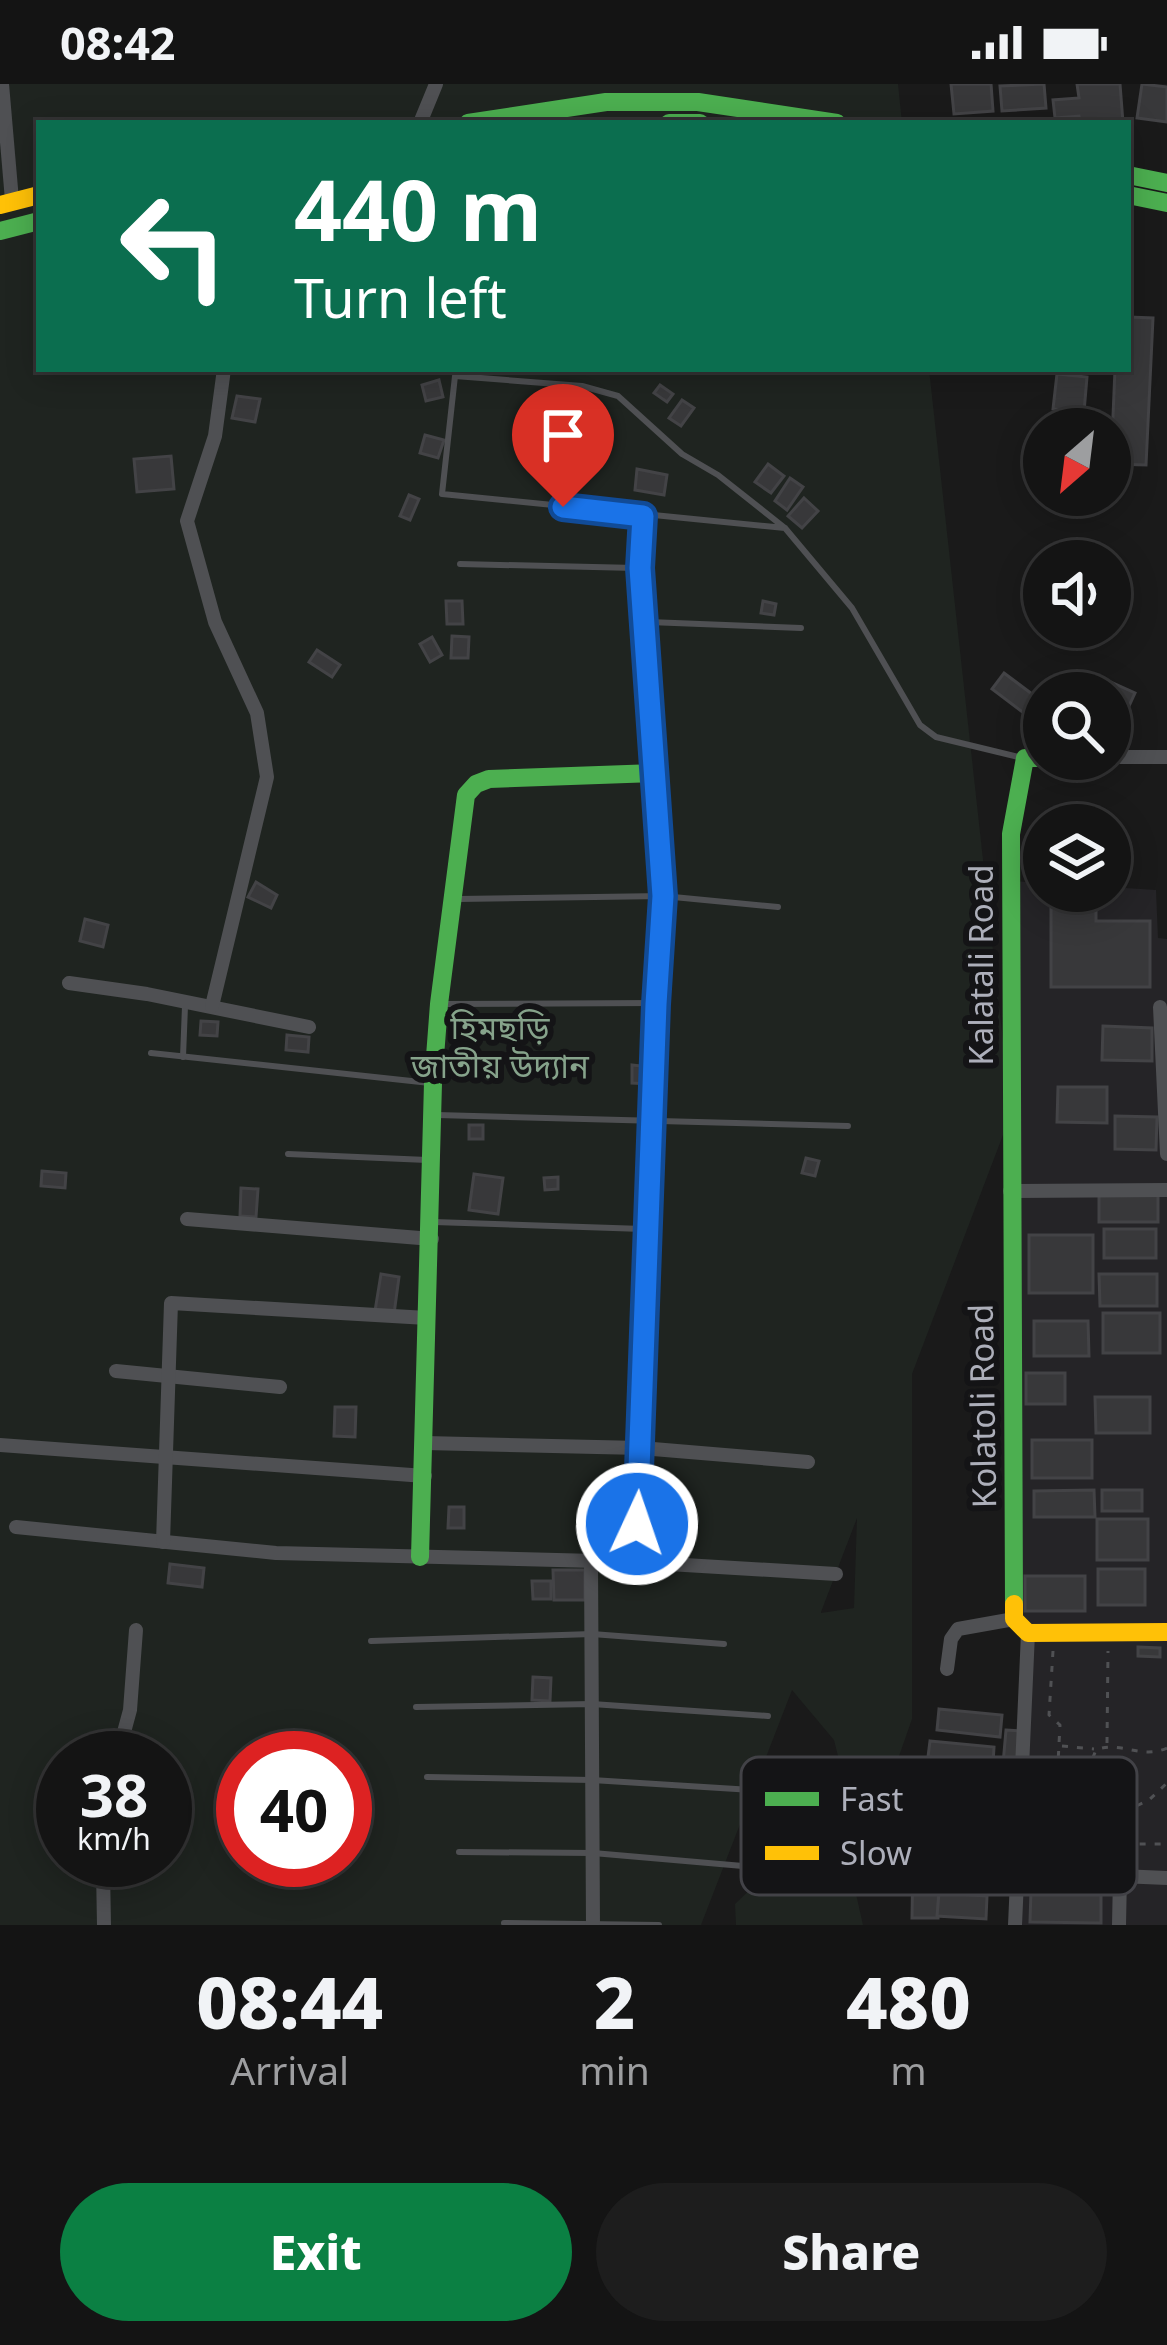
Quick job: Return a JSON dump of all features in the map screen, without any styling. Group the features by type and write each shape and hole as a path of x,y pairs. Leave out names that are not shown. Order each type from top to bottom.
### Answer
{"main road":[{"path":"488,120 606,102 675,102 814,120"},
{"path":"1131,176 1167,183"},
{"path":"6,202 36,196"},
{"path":"1131,196 1167,203"},
{"path":"0,231 36,222"},
{"path":"634,1562 663,896 640,568 643,516"},
{"path":"420,1557 433,1083 466,795 489,779 655,773"},
{"name":"Kalatali Road","path":"1010,1191 1011,834 1028,780"},
{"name":"Kolatoli Road","path":"1010,1191 1021,1626"},
{"path":"1021,1626 1167,1632"}],"street":[{"path":"2,84 6,202"},
{"path":"421,120 436,84"},
{"path":"212,1006 267,777 257,713 215,622 187,521 214,436 224,372"},
{"path":"1131,757 1167,757"},
{"path":"69,983 309,1027"},
{"path":"1160,1007 1167,1154"},
{"path":"1010,1191 1167,1190"},
{"path":"187,1219 432,1230"},
{"path":"163,1543 172,1304 428,1318"},
{"path":"116,1372 280,1387"},
{"path":"425,1443 640,1448 808,1462"},
{"path":"0,1445 425,1476"},
{"path":"16,1527 276,1552 634,1562 836,1574"},
{"path":"591,1562 593,1924"},
{"path":"947,1669 951,1639 958,1629 1021,1626 1019,1757"},
{"path":"124,1731 136,1630"},
{"path":"1137,1877 1167,1878"},
{"path":"103,1887 104,1925"},
{"path":"1015,1925 1016,1895"},
{"path":"1119,1925 1120,1895"}],"lane":[{"path":"785,528 442,494 455,376 582,386 618,396 682,454 785,528 851,608 920,725 936,737 1023,755"},
{"path":"460,564 640,568"},
{"path":"643,622 801,628"},
{"path":"452,899 663,896 778,907"},
{"path":"183,1057 185,1003"},
{"path":"439,1004 656,1004"},
{"path":"151,1053 433,1083"},
{"path":"432,1115 848,1126"},
{"path":"287,1154 431,1160"},
{"path":"432,1230 647,1229"},
{"path":"371,1641 592,1634 724,1644"},
{"path":"416,1707 592,1704 768,1716"},
{"path":"427,1777 741,1789"},
{"path":"459,1852 593,1853 741,1866"},
{"path":"504,1923 659,1925"}],"path":[{"path":"1054,1643 1049,1715 1060,1725 1059,1757"},
{"path":"1107,1745 1108,1644"},
{"path":"1060,1746 1096,1750 1107,1745 1142,1754 1167,1748"},
{"path":"1093,1757 1096,1750"},
{"path":"1137,1805 1167,1783"}],"shaded area":[{"path":"1010,881 1023,882 1023,912 1131,912 1131,888 1156,890 1158,938 1167,939 1167,1925 1015,1925 1016,1895 1137,1895 1137,1757 1023,1757 1028,1645 1007,1612"}],"green space":[{"name":"হিমছড়ি জাতীয় উদ্যান","path":"0,84 898,84 902,120 36,120 36,372 929,372 1011,1114 912,1374 912,1719 899,1757 838,1757 834,1740 792,1690 766,1757 741,1757 741,1822 701,1925 0,1925","holes":["857,1518 854,1608 821,1612"]},
{"name":"হিমছড়ি জাতীয় উদ্যান","path":"744,1895 856,1895 863,1925 736,1925 735,1904"}],"building":[{"path":"951,84 991,84 993,111 954,114"},
{"path":"1044,84 1046,108 1002,111 1000,86"},
{"path":"1077,84 1120,84 1123,120 1055,118 1053,100 1079,98"},
{"path":"1142,84 1167,87 1167,122 1137,118"},
{"path":"1131,317 1153,318 1146,465 1131,465 1131,408 1113,408 1115,372 1131,372"},
{"path":"1057,374 1087,377 1084,408 1053,408"},
{"path":"439,380 443,397 426,401 422,385"},
{"path":"660,385 673,394 667,402 654,393"},
{"path":"237,396 260,399 255,422 232,418"},
{"path":"682,400 694,408 681,426 669,418"},
{"path":"425,435 444,440 438,458 420,453"},
{"path":"171,456 174,489 137,492 134,459"},
{"path":"768,464 784,476 771,493 755,482"},
{"path":"637,469 667,475 664,495 635,490"},
{"path":"790,478 803,487 787,510 775,501"},
{"path":"409,495 419,499 410,520 400,516"},
{"path":"804,498 818,511 802,528 788,516"},
{"path":"446,601 462,601 463,624 447,624"},
{"path":"763,601 776,604 774,615 761,613"},
{"path":"452,636 469,637 468,658 451,658"},
{"path":"432,637 442,655 430,662 420,644"},
{"path":"317,650 340,665 332,677 309,662"},
{"path":"1004,673 1023,687 1023,712 992,689"},
{"path":"256,882 277,895 271,908 248,897"},
{"path":"1051,912 1096,912 1096,921 1150,921 1150,987 1051,987"},
{"path":"85,919 108,925 103,947 80,941"},
{"path":"466,1014 484,1015 483,1032 465,1031"},
{"path":"201,1021 218,1022 217,1036 200,1035"},
{"path":"1103,1026 1152,1028 1152,1061 1102,1060"},
{"path":"287,1035 309,1037 308,1052 286,1050"},
{"path":"632,1065 651,1067 650,1084 632,1083"},
{"path":"1058,1087 1107,1087 1107,1123 1057,1122"},
{"path":"1115,1116 1157,1117 1156,1150 1115,1149"},
{"path":"469,1125 483,1125 483,1139 469,1139"},
{"path":"806,1158 819,1161 815,1176 802,1173"},
{"path":"42,1171 66,1173 65,1188 41,1186"},
{"path":"474,1174 503,1178 498,1214 469,1210"},
{"path":"558,1177 558,1189 545,1190 544,1178"},
{"path":"241,1188 258,1189 256,1217 240,1216"},
{"path":"1099,1194 1158,1194 1158,1222 1099,1222"},
{"path":"1104,1229 1156,1229 1156,1258 1104,1258"},
{"path":"1029,1235 1093,1235 1093,1293 1029,1293"},
{"path":"381,1274 399,1277 394,1314 375,1311"},
{"path":"1099,1274 1157,1274 1157,1306 1100,1306"},
{"path":"1103,1313 1160,1313 1160,1353 1103,1353"},
{"path":"1034,1321 1088,1321 1089,1356 1034,1356"},
{"path":"1026,1373 1065,1373 1065,1404 1026,1404"},
{"path":"1095,1397 1150,1397 1150,1433 1096,1433"},
{"path":"335,1407 356,1407 355,1437 334,1436"},
{"path":"1032,1440 1092,1440 1092,1478 1032,1478"},
{"path":"1094,1490 1095,1517 1034,1517 1034,1491"},
{"path":"1102,1490 1142,1490 1142,1511 1102,1511"},
{"path":"449,1507 464,1507 464,1528 448,1528"},
{"path":"1097,1519 1148,1519 1148,1560 1097,1560"},
{"path":"170,1564 204,1568 202,1587 168,1583"},
{"path":"1098,1569 1145,1569 1145,1605 1098,1605"},
{"path":"553,1570 585,1570 585,1600 554,1600"},
{"path":"1025,1576 1085,1576 1085,1611 1025,1611"},
{"path":"532,1581 551,1581 551,1599 533,1599"},
{"path":"1138,1647 1160,1648 1160,1657 1138,1656"},
{"path":"533,1677 551,1678 550,1701 532,1700"},
{"path":"939,1709 1002,1715 1000,1737 937,1730"},
{"path":"1006,1730 1021,1731 1019,1757 1004,1757"},
{"path":"930,1741 994,1747 993,1757 928,1757"},
{"path":"912,1895 938,1895 938,1918 912,1918"},
{"path":"939,1895 987,1896 986,1919 937,1916"},
{"path":"1031,1895 1101,1895 1101,1923 1030,1922"}],"traffic: fast":[{"path":"488,120 606,102 698,102 817,120"},
{"path":"1131,176 1167,183"},
{"path":"1131,196 1167,203"},
{"path":"0,231 36,222"},
{"path":"635,1562 663,896 640,569 643,516"},
{"path":"1014,1604 1011,834 1023,769"},
{"path":"420,1557 433,1083 466,795 489,779 655,773"}],"traffic: slow":[{"path":"0,205 36,196"},
{"path":"1014,1604 1014,1619 1028,1633 1167,1632"}],"route":[{"path":"563,507 643,516 640,568 663,943 656,1004 637,1524"}]}
